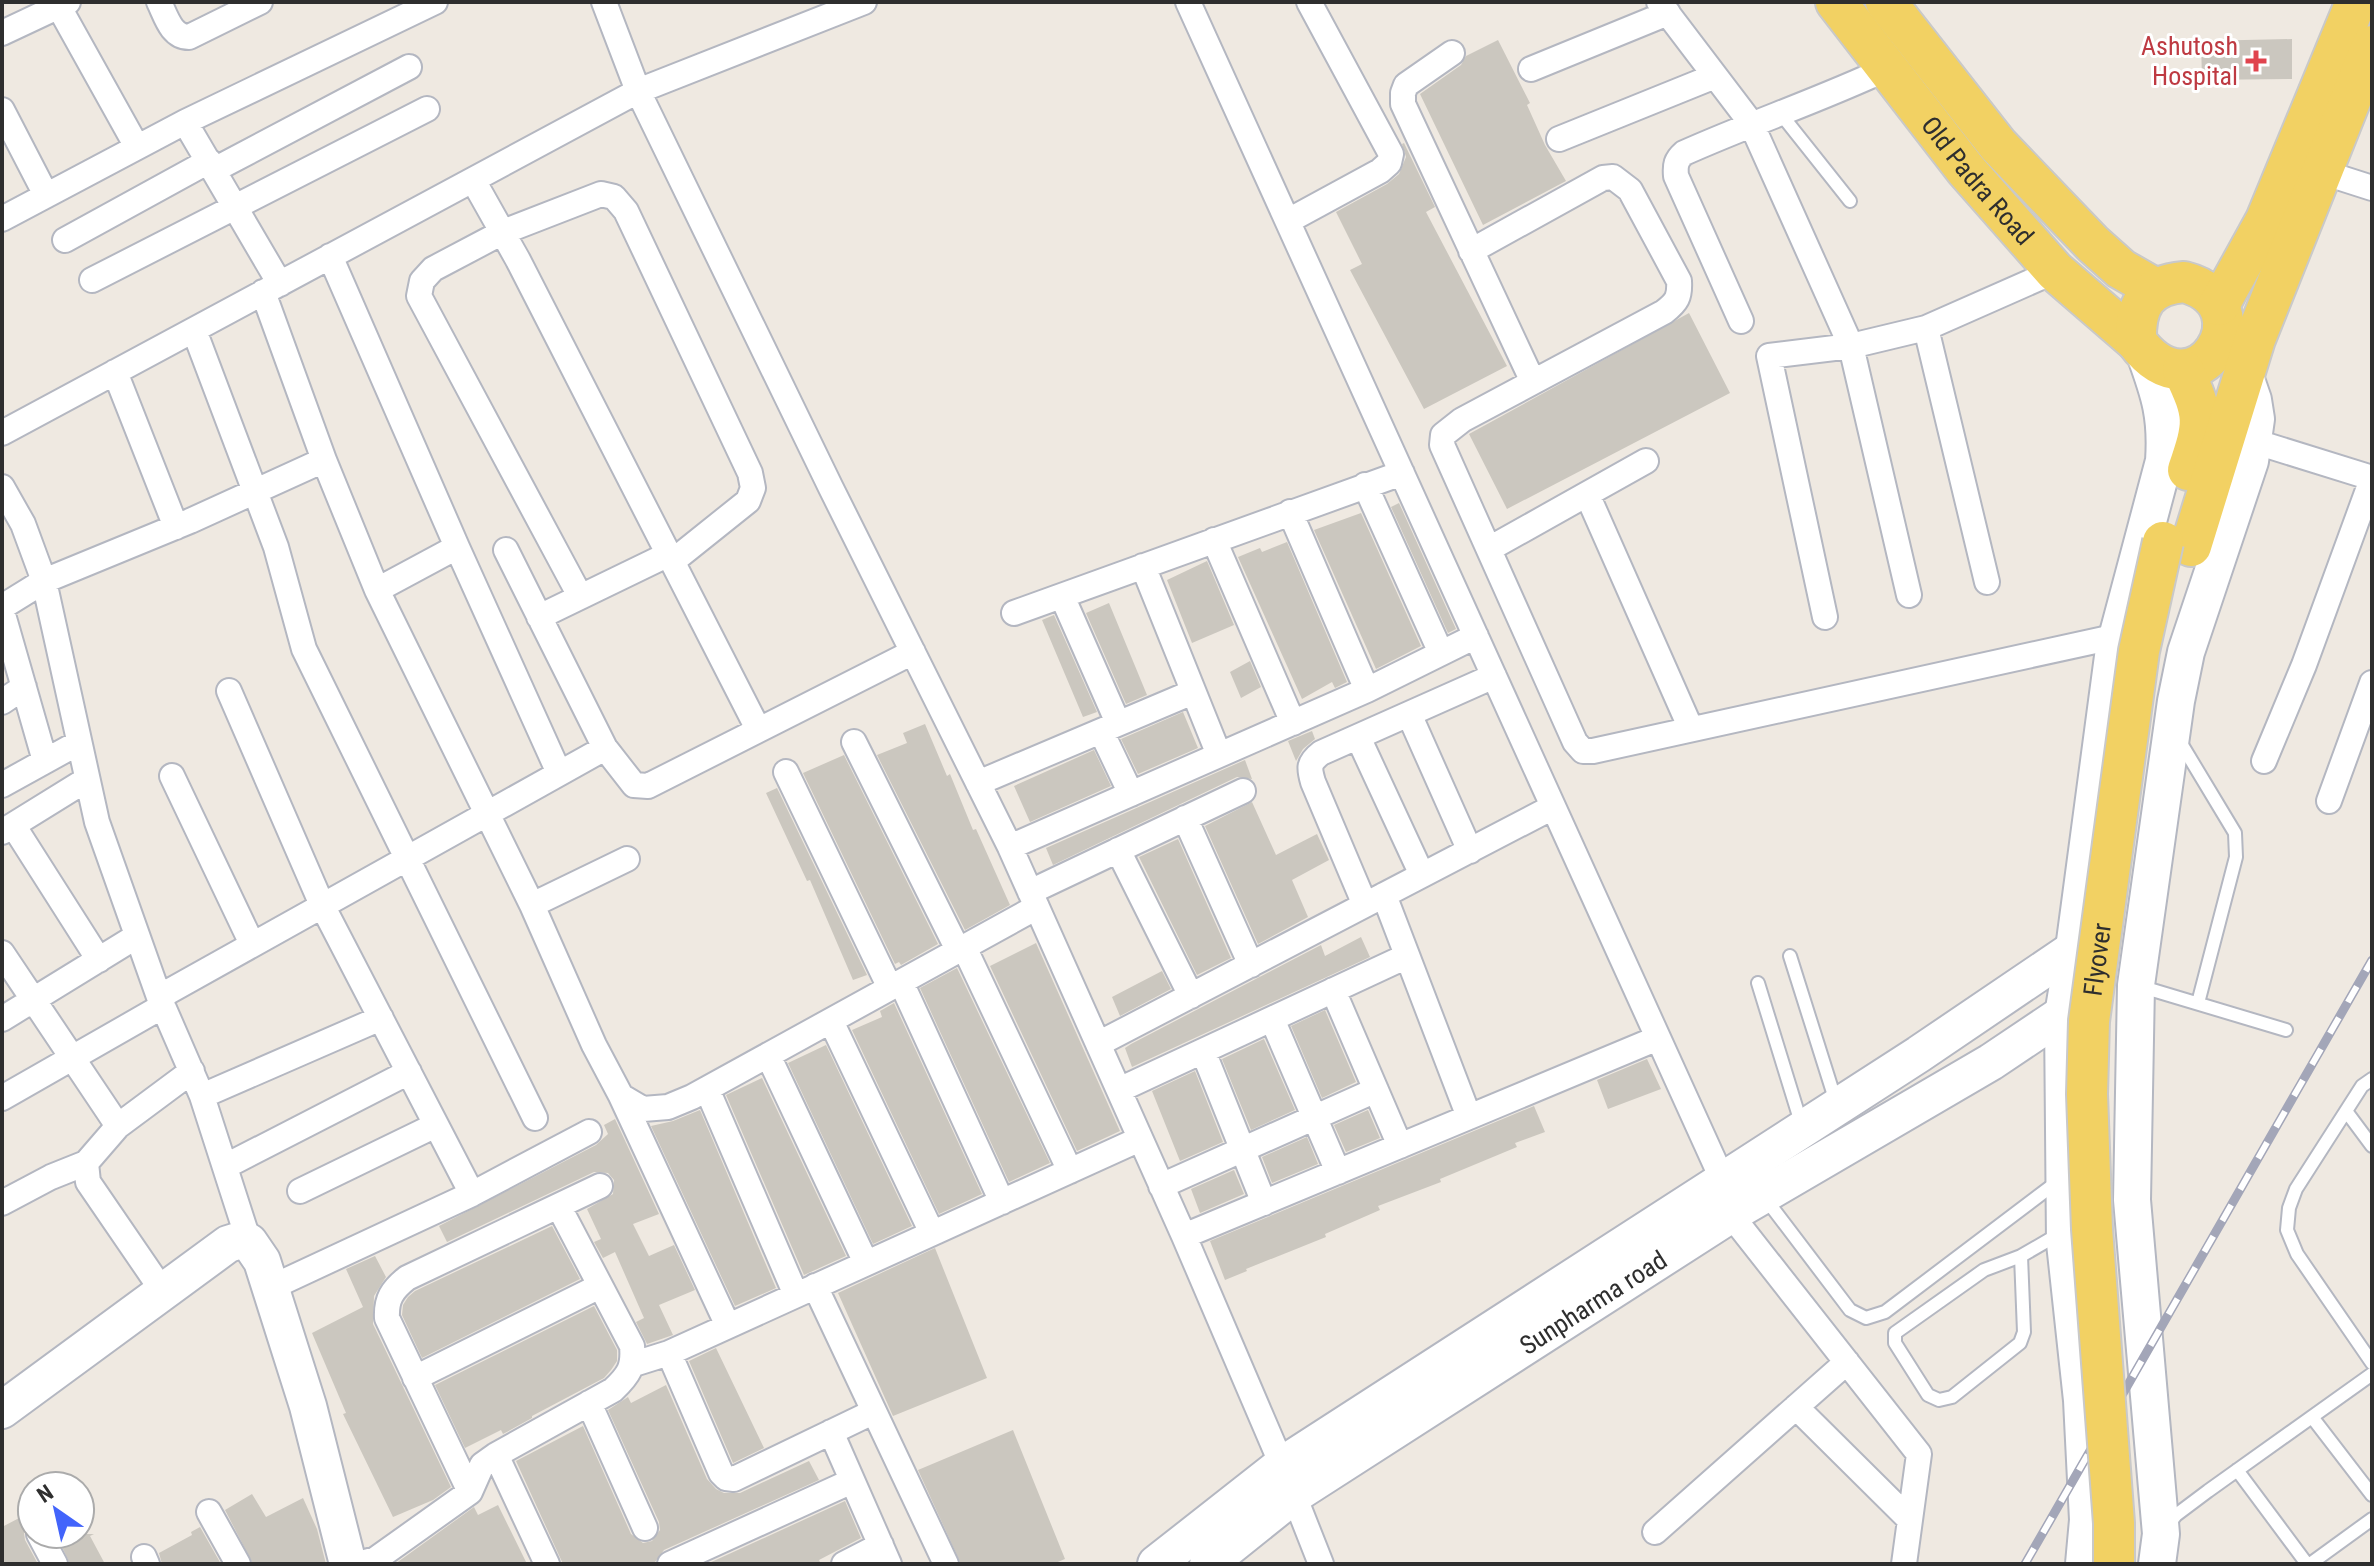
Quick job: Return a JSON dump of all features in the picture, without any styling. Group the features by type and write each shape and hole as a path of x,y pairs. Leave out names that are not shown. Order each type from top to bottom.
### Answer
{"main road":[{"name":"Old Padra Road","path":"1836,2 1966,170 2055,271 2141,348"},
{"name":"Old Padra Road","path":"1886,2 1998,145 2093,244 2121,269 2156,289"},
{"path":"2220,310 2266,220 2356,2"},
{"name":"Flyover","path":"2114,1564 2114,1523 2092,1229 2087,1094 2089,1021 2139,651 2163,542 2244,374 2372,46"},
{"path":"2184,282 2198,286 2210,294 2220,310 2223,334 2219,347 2198,366 2183,370 2169,369 2156,363 2141,348 2138,312 2145,299 2156,289 2169,283 2184,282"},
{"path":"2220,310 2244,309 2263,299 2276,287"},
{"name":"Flyover","path":"2153,1554 2115,1230 2109,1094 2117,969 2164,653 2191,546 2206,456 2199,403 2183,370"}],"street":[{"path":"159,2 175,33 182,37 189,37 260,2"},
{"path":"2,219 185,122 435,2"},
{"path":"604,2 638,91 1010,847 1184,1236 1321,1564"},
{"path":"2,433 638,91 864,2"},
{"path":"1188,2 1658,1038 1738,1200 1847,1362 1919,1454 1904,1564"},
{"path":"1288,221 1380,171 1389,163 1391,154 1309,2"},
{"path":"2,33 54,6 137,147"},
{"path":"1531,69 1663,8 1751,123 1851,346 1909,595"},
{"path":"1452,53 1406,85 1403,104 1533,382"},
{"path":"65,240 409,67"},
{"path":"1741,321 1676,176 1675,164 1684,153 1751,123 1835,93 1886,69"},
{"path":"1559,139 1715,76"},
{"path":"92,280 427,109"},
{"path":"2,110 46,195"},
{"path":"185,122 237,206 272,288 324,460 377,590 532,905 594,1045 621,1096 728,1326"},
{"path":"2322,172 2372,188"},
{"path":"1471,251 1603,178 1613,177 1630,190 1679,281 1680,295 1664,312 1462,420 1443,435 1442,445 1575,742 1583,751 2118,636"},
{"path":"473,180 503,232 758,729"},
{"path":"539,617 671,557 748,501 753,488 750,473 626,211 614,197 601,194 503,232 433,269 422,281 419,296 580,596"},
{"path":"330,256 559,773"},
{"path":"1825,617 1769,356 1851,346 1926,328 2055,271"},
{"path":"1926,328 1987,582"},
{"path":"194,330 276,547 304,649 535,1118"},
{"path":"2084,1564 2088,1520 2085,1445 2065,1230 2063,1015 2118,636 2164,461 2166,429 2161,399 2141,348"},
{"path":"115,372 176,527"},
{"path":"2153,1554 2132,1200 2137,972 2186,652 2250,461 2256,419 2244,374"},
{"path":"2253,441 2372,478 2304,665 2264,761"},
{"path":"45,761 2,609 44,581 176,527 324,460"},
{"path":"1489,549 1646,461"},
{"path":"1014,613 1402,473"},
{"path":"1365,485 1441,653"},
{"path":"2,487 12,530 44,581 97,822 161,1002 202,1096 249,1242 262,1261 312,1419 348,1564"},
{"path":"1587,494 1691,729"},
{"path":"1290,512 1367,690"},
{"path":"1214,540 1293,723"},
{"path":"377,590 457,547"},
{"path":"506,550 605,748 634,785 648,786 913,652"},
{"path":"1143,566 1219,755"},
{"path":"1062,596 1131,794"},
{"path":"1010,847 1367,690 1476,636"},
{"path":"1469,1117 1407,956 1375,900 1309,767 1311,760 1321,753 1494,676"},
{"path":"2329,801 2372,683"},
{"path":"2,702 24,687"},
{"path":"229,691 322,905 472,1194"},
{"path":"978,783 1193,692"},
{"path":"1409,714 1470,851"},
{"path":"1358,737 1422,875"},
{"path":"854,742 961,949 1070,1171"},
{"path":"2,785 78,743"},
{"path":"2,1098 74,1057 252,944 605,748"},
{"path":"786,772 896,985 1002,1202"},
{"path":"172,776 252,944"},
{"path":"86,780 8,829 99,960"},
{"path":"621,1096 643,1109 668,1107 707,1089 961,949 1033,899 1118,850 1243,791"},
{"path":"1098,1044 1553,807"},
{"path":"1185,818 1251,965"},
{"path":"1118,850 1191,996"},
{"path":"532,905 627,859"},
{"path":"2,1019 137,936"},
{"name":"Sunpharma road","path":"1738,1200 1802,1127 1919,1054 2074,949"},
{"path":"2,953 118,1126"},
{"path":"1119,1090 1407,956"},
{"name":"Sunpharma road","path":"1156,1564 1738,1200 1991,1062 2137,972"},
{"path":"1333,990 1400,1146"},
{"path":"202,1096 381,1018"},
{"path":"1272,1019 1338,1172"},
{"path":"831,1021 932,1233"},
{"path":"1184,1236 1658,1038"},
{"path":"1203,1051 1264,1203"},
{"path":"768,1055 866,1263"},
{"path":"2,1203 51,1177 86,1163 118,1126 192,1071"},
{"path":"226,1166 409,1072"},
{"path":"707,1089 806,1291 873,1412 946,1564"},
{"path":"1161,1186 1376,1090"},
{"path":"300,1191 436,1125"},
{"path":"270,1288 472,1194 589,1132"},
{"path":"634,1364 669,1353 1140,1139"},
{"path":"86,1163 88,1182 164,1293"},
{"path":"470,1492 387,1318 386,1305 392,1291 407,1278 600,1186"},
{"path":"357,1564 376,1559 470,1492 482,1465 496,1455 613,1390 628,1376 634,1364 632,1346 559,1207"},
{"path":"2,1410 228,1244 241,1240 249,1242"},
{"path":"415,1378 600,1286"},
{"path":"669,1353 721,1473 726,1478 734,1479 873,1412"},
{"path":"1655,1532 1847,1362"},
{"path":"589,1403 645,1528"},
{"path":"1796,1407 1910,1520"},
{"path":"831,1432 885,1555 844,1564"},
{"path":"496,1455 547,1564"},
{"name":"Sunpharma road","path":"1208,1564 1288,1480"},
{"path":"670,1564 852,1481"},
{"path":"209,1512 238,1564"}],"lane":[{"path":"1780,113 1850,201"},
{"path":"2172,729 2235,833 2237,845 2198,1003"},
{"path":"1790,956 1837,1105"},
{"path":"2137,972 2198,1003 2286,1030"},
{"path":"1758,983 1802,1127"},
{"path":"2372,1079 2362,1086 2296,1189 2289,1208 2287,1230 2297,1254 2372,1363"},
{"path":"2346,1111 2372,1146"},
{"path":"1738,1200 1850,1310 1866,1318 1885,1312 2064,1177"},
{"path":"2021,1256 2024,1332 2020,1343 1952,1397 1939,1400 1928,1395 1895,1343 1895,1333 1984,1270 2021,1256 2065,1230"},
{"path":"2153,1554 2176,1515 2372,1374"},
{"path":"2312,1417 2372,1495"},
{"path":"2237,1470 2309,1564 2372,1519"}],"building":[{"path":"2292,39 2292,79 2202,80 2201,41"},
{"path":"1498,40 1530,103 1527,105 1545,145 1566,181 1483,225 1420,94 1461,65 1466,56"},
{"path":"1404,143 1435,207 1426,212 1507,366 1424,409 1350,270 1362,264 1336,212 1399,174 1406,157"},
{"path":"1689,313 1730,393 1507,509 1469,434"},
{"path":"1399,503 1456,629 1448,633 1391,507"},
{"path":"1361,513 1421,646 1376,669 1314,530"},
{"path":"1287,542 1347,682 1335,688 1332,682 1302,699 1238,557"},
{"path":"1207,561 1234,625 1192,643 1167,580"},
{"path":"1109,603 1147,695 1126,704 1086,613"},
{"path":"1054,615 1097,712 1083,717 1042,620"},
{"path":"1250,661 1261,687 1241,698 1230,672"},
{"path":"1183,712 1198,748 1138,774 1121,739"},
{"path":"925,724 1010,905 965,930 877,755 907,743 903,733"},
{"path":"1312,731 1315,739 1303,749 1296,761 1288,741"},
{"path":"1094,750 1111,786 1030,822 1014,786"},
{"path":"844,755 938,944 901,965 899,962 895,964 803,773"},
{"path":"1245,760 1252,779 1237,777 1053,865 1046,848"},
{"path":"777,788 867,975 853,980 810,880 807,881 766,793"},
{"path":"1252,802 1276,855 1317,834 1329,860 1292,880 1308,917 1258,944 1205,826"},
{"path":"1178,839 1231,958 1197,975 1139,857"},
{"path":"1361,937 1370,957 1132,1067 1125,1048 1131,1044 1321,945 1325,956"},
{"path":"1036,943 1120,1131 1077,1151 990,966"},
{"path":"957,968 1050,1163 1009,1182 920,988"},
{"path":"1162,971 1171,989 1120,1016 1112,997"},
{"path":"894,1003 982,1194 939,1214 852,1030 882,1017 880,1011"},
{"path":"1325,1010 1356,1082 1322,1098 1291,1026"},
{"path":"1264,1039 1295,1110 1251,1130 1222,1059"},
{"path":"826,1045 912,1226 873,1244 788,1063"},
{"path":"1647,1059 1661,1089 1608,1109 1597,1080"},
{"path":"1195,1071 1223,1142 1180,1161 1152,1091"},
{"path":"762,1078 846,1256 804,1275 726,1095"},
{"path":"1534,1106 1545,1132 1440,1179 1441,1182 1378,1206 1380,1210 1325,1234 1326,1237 1225,1280 1210,1241"},
{"path":"700,1110 776,1288 735,1306 651,1126"},
{"path":"1368,1110 1380,1138 1346,1152 1334,1125"},
{"path":"615,1119 659,1214 633,1224 649,1256 674,1245 695,1290 659,1305 673,1335 647,1344 636,1322 644,1318 615,1252 603,1258 594,1242 601,1239 587,1209 613,1194 614,1180 608,1173 594,1172 447,1242 439,1226 596,1145 608,1134 604,1125"},
{"path":"1307,1137 1318,1164 1272,1183 1262,1157"},
{"path":"1234,1170 1244,1194 1200,1213 1191,1189"},
{"path":"552,1226 580,1279 422,1358 402,1315 408,1297"},
{"path":"935,1248 987,1378 893,1416 838,1293"},
{"path":"375,1256 386,1277 374,1296 373,1324 451,1487 433,1500 393,1517 343,1414 346,1413 312,1333 363,1307 346,1269"},
{"path":"594,1306 617,1350 617,1361 604,1378 503,1434 501,1430 465,1448 435,1385"},
{"path":"716,1348 764,1448 733,1463 689,1361"},
{"path":"666,1385 707,1479 716,1489 724,1493 740,1493 809,1461 819,1480 664,1550 650,1564 563,1564 516,1461 583,1426 631,1534 643,1543 652,1541 660,1530 659,1522 608,1410 628,1397 631,1403"},
{"path":"1013,1430 1065,1559 1053,1564 961,1564 918,1470"},
{"path":"252,1494 266,1517 303,1498 317,1529 326,1564 253,1564 225,1510"},
{"path":"845,1501 861,1538 819,1560 821,1564 707,1564"},
{"path":"498,1505 527,1564 395,1564 474,1507 478,1515"},
{"path":"16,1520 16,1550 30,1550 38,1564 2,1564 2,1527"},
{"path":"200,1527 221,1564 162,1564 159,1553 192,1535 191,1532"},
{"path":"96,1547 105,1564 70,1564 63,1550 96,1550"}],"railway":[{"path":"2025,1564 2372,960"}],"place":[{"name":"Ashutosh Hospital","path":"2256,61"}]}
